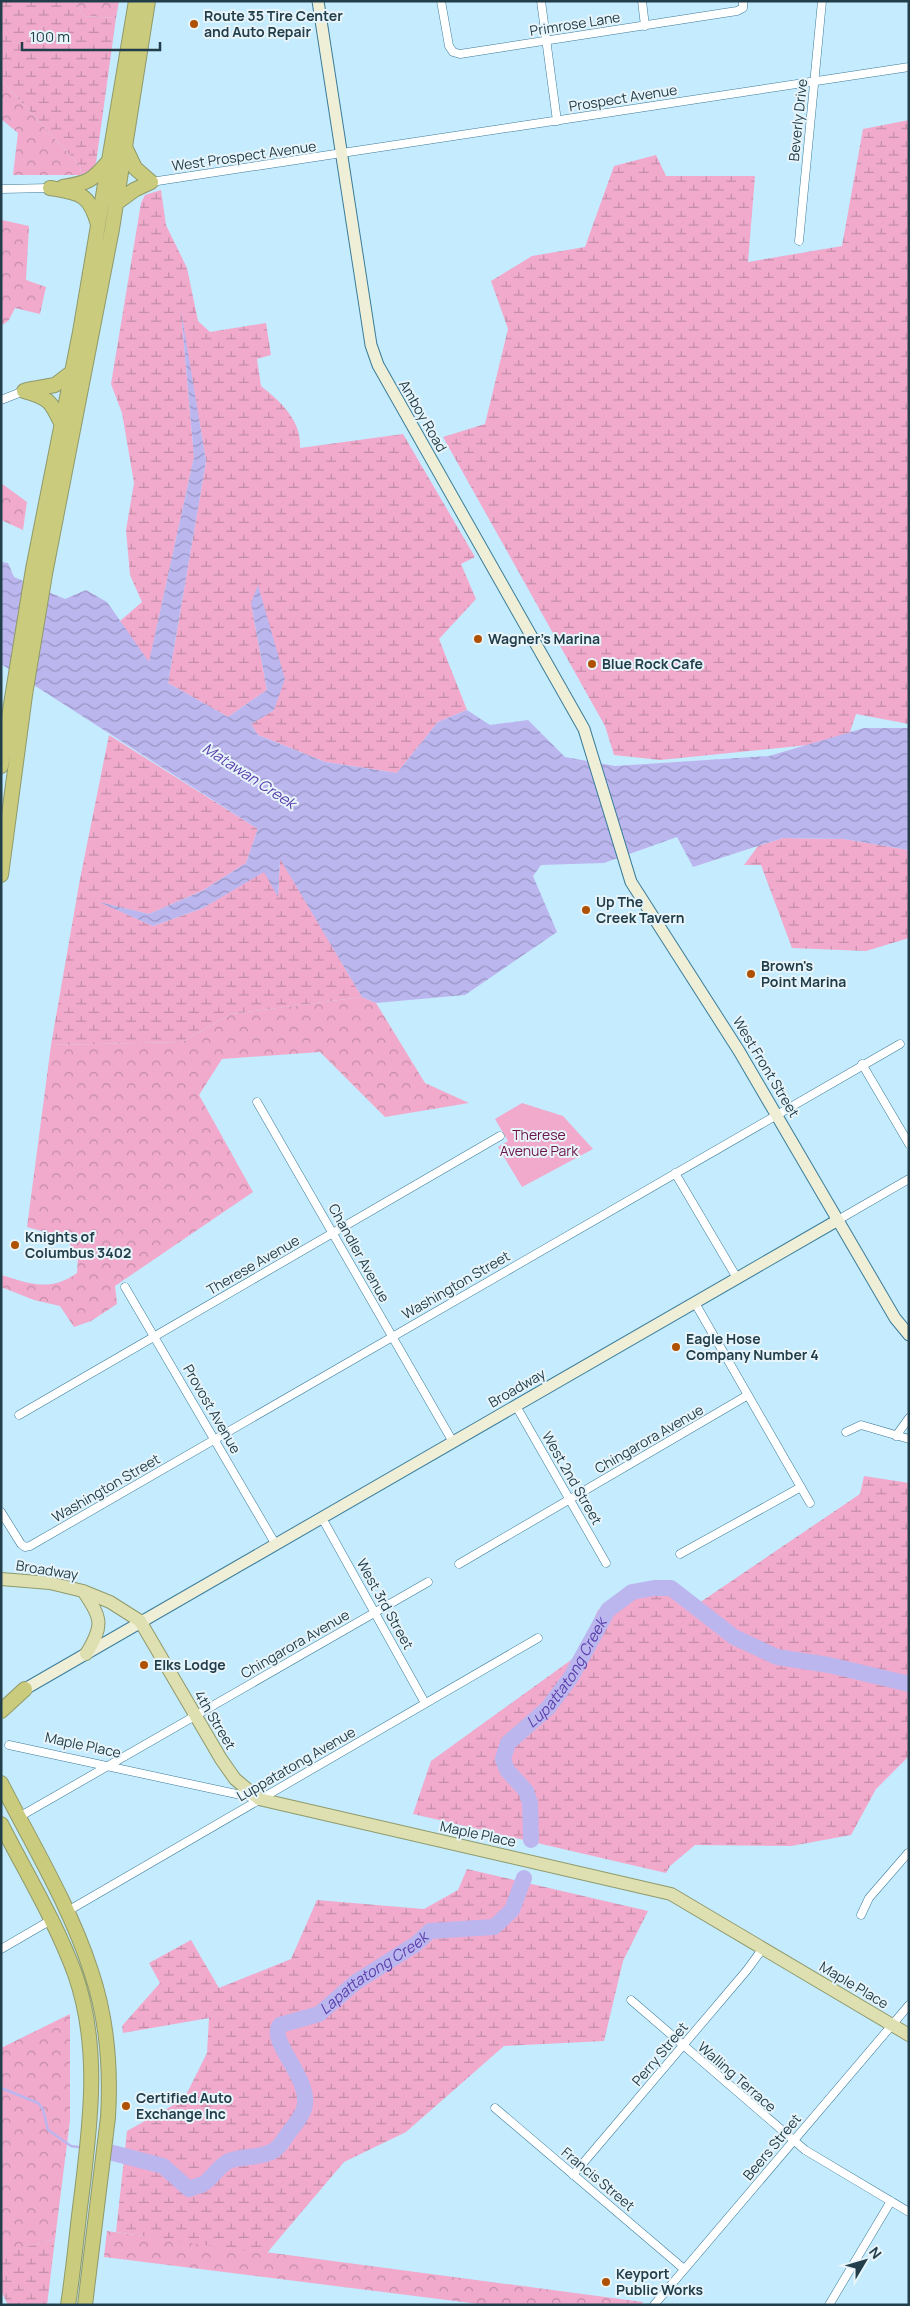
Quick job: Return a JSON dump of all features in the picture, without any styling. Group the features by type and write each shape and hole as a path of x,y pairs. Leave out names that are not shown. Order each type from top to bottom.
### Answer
{"highway":[{"path":"1,766 18,692 136,1"},
{"path":"39,571 80,401 125,147 148,1"},
{"path":"115,204 134,190 151,182 135,168 125,147"},
{"path":"50,188 86,183 93,179 109,162"},
{"path":"50,188 76,192 84,197 90,203 98,226"},
{"path":"24,391 55,385 72,372"},
{"path":"24,391 42,396 51,402 62,426"},
{"path":"1,875 18,692"},
{"path":"1,1699 25,1689"},
{"path":"1,1712 25,1689"},
{"path":"1,1783 66,1912 92,1972 107,2037 109,2068 107,2125 85,2305"},
{"path":"2,1826 51,1920 75,1974 81,1995 90,2047 92,2081 87,2150 68,2305"}],"main road":[{"name":"Amboy Road","path":"318,1 371,345 378,365 584,729 595,760 608,810"},
{"name":"West Front Street","path":"608,810 631,882 740,1051 895,1318 909,1336"},
{"name":"Broadway","path":"25,1689 838,1220"},
{"name":"Broadway","path":"1,1579 50,1583 83,1591 110,1602 140,1621"},
{"path":"83,1591 95,1608 100,1622 95,1639 86,1654"},
{"name":"4th Street","path":"140,1621 195,1716 235,1779 260,1799"},
{"name":"Maple Place","path":"260,1799 664,1891 676,1896 909,2035"}],"street":[{"name":"Primrose Lane","path":"441,1 450,49 460,54 737,11 743,4"},
{"path":"541,1 557,121"},
{"path":"642,1 645,26"},
{"name":"Beverly Drive","path":"799,241 822,1"},
{"name":"Prospect Avenue","path":"342,155 909,67"},
{"name":"West Prospect Avenue","path":"151,182 342,155"},
{"path":"1,189 50,188"},
{"path":"1,400 24,391"},
{"name":"Washington Street","path":"1,1512 16,1537 25,1547 862,1064 900,1044"},
{"path":"862,1064 909,1144"},
{"name":"Chandler Avenue","path":"257,1102 453,1442"},
{"name":"Therese Avenue","path":"19,1415 500,1136"},
{"path":"675,1173 737,1278"},
{"name":"Broadway","path":"838,1220 909,1179"},
{"name":"Provost Avenue","path":"125,1286 276,1545"},
{"path":"695,1303 810,1503"},
{"name":"Chingarora Avenue","path":"459,1564 748,1395"},
{"name":"West 2nd Street","path":"516,1406 606,1563"},
{"path":"896,1436 909,1418"},
{"path":"846,1432 861,1425 909,1439"},
{"path":"680,1554 800,1486"},
{"name":"West 3rd Street","path":"322,1518 425,1703"},
{"name":"Chingarora Avenue","path":"19,1818 428,1582"},
{"name":"Luppatatong Avenue","path":"66,1912 538,1638"},
{"name":"Maple Place","path":"9,1744 260,1799"},
{"path":"861,1915 868,1898 909,1853"},
{"path":"1,1949 51,1920"},
{"name":"Perry Street","path":"573,2175 747,1970 762,1948"},
{"name":"Walling Terrace","path":"631,2000 794,2142 909,2212"},
{"name":"Beers Street","path":"654,2305 909,2005"},
{"name":"Francis Street","path":"495,2108 684,2269"},
{"path":"829,2305 891,2201"}],"green space":[{"path":"1,1 74,1 84,16 116,18 96,163 91,170 80,175 81,167 1,80"},
{"path":"74,1 119,1 116,18 84,16"},
{"path":"1,80 81,167 80,175 13,175 18,133 1,119"},
{"path":"909,120 909,724 856,714 847,741 660,760 614,755 605,726 443,437 485,424 508,329 491,281 532,256 585,247 614,166 656,155 666,176 755,176 748,262 842,246 863,129"},
{"path":"161,190 166,225 187,268 198,321 210,332 266,323 271,355 257,359 261,386 289,413 298,429 300,448 403,434 475,557 461,564 476,599 439,639 467,710 438,722 397,773 325,762 258,735 251,724 274,710 251,603 267,690 228,717 168,683 206,461 182,321 194,457 149,663 120,621 142,602 130,575 126,530 134,483 122,413 111,384 141,203 145,195"},
{"path":"2,220 29,226 26,280 46,287 40,314 15,308 9,320 1,326"},
{"path":"1,483 27,502 23,530 1,520"},
{"path":"109,735 258,829 246,863 202,891 149,914 102,903 153,926 203,908 264,871 278,896 280,858 362,997 231,1014 182,1042 51,1045 80,879"},
{"path":"783,838 844,839 909,850 909,938 866,951 792,948 761,865 744,865 758,846"},
{"path":"362,997 376,1003 425,1083 469,1103 385,1117 320,1052 222,1059 199,1095 253,1192 115,1286 117,1304 91,1321 74,1327 60,1306 34,1300 1,1287 1,1275 31,1283 49,1284 58,1283 77,1273 78,1257 66,1238 27,1227 51,1045 182,1042 231,1014"},
{"name":"Therese Avenue Park","path":"522,1103 563,1116 593,1149 522,1187 498,1147 508,1141 495,1119"},
{"path":"864,1476 909,1483 909,1756 876,1789 851,1835 791,1846 695,1845 670,1866 666,1873 413,1814 431,1761 578,1655 598,1610 632,1587 667,1583 699,1603 860,1494"},
{"path":"467,1869 648,1911 623,1961 604,2041 504,2046 406,2132 344,2162 266,2254 116,2232 127,2131 184,2099 207,2053 209,2018 123,2033 122,2026 160,1983 149,1963 191,1940 219,1988 291,1959 317,1900 424,1909 458,1890"},
{"path":"70,2014 70,2120 55,2239 2,2254 1,2048"},
{"path":"107,2231 643,2302 641,2305 487,2305 104,2257"},
{"path":"55,2239 47,2305 8,2305 1,2291 1,2254"}],"water":[{"name":"Matawan Creek","path":"181,310 206,461 168,683 228,717 267,690 251,603 258,585 285,679 274,710 251,724 258,735 325,762 397,773 438,722 467,710 490,725 528,720 565,757 615,766 769,756 864,728 909,728 909,850 844,839 783,838 693,867 677,837 604,863 541,865 533,876 557,932 465,995 376,1003 362,997 280,859 278,897 264,872 203,908 153,926 99,902 149,914 202,891 246,863 258,829 1,664 1,562 8,563 14,577 65,599 86,590 107,602 149,662 194,457"}],"waterway":[{"name":"Lupattatong Creek","path":"531,1840 530,1803 526,1791 507,1770 503,1759 508,1743 548,1708 571,1677 608,1610 632,1592 654,1588 671,1588 734,1637 777,1657 829,1665 909,1684"},
{"name":"Lapattatong Creek","path":"113,2153 163,2166 189,2189 203,2184 229,2161 262,2155 276,2149 301,2115 304,2109 305,2097 297,2074 280,2041 278,2032 280,2025 319,2014 356,1982 416,1944 430,1931 494,1927 512,1910 524,1878"},
{"name":"Lapattatong Creek","path":"1,2088 38,2103 43,2109 48,2130 71,2146 78,2147"}],"place":[{"name":"Route 35 Tire Center and Auto Repair","path":"194,24"},
{"name":"Wagner's Marina","path":"478,639"},
{"name":"Blue Rock Cafe","path":"592,664"},
{"name":"Up The Creek Tavern","path":"586,910"},
{"name":"Brown's Point Marina","path":"751,974"},
{"name":"Knights of Columbus 3402","path":"15,1245"},
{"name":"Eagle Hose Company Number 4","path":"676,1347"},
{"name":"Elks Lodge","path":"144,1665"},
{"name":"Certified Auto Exchange Inc","path":"126,2106"},
{"name":"Keyport Public Works","path":"606,2282"}]}
